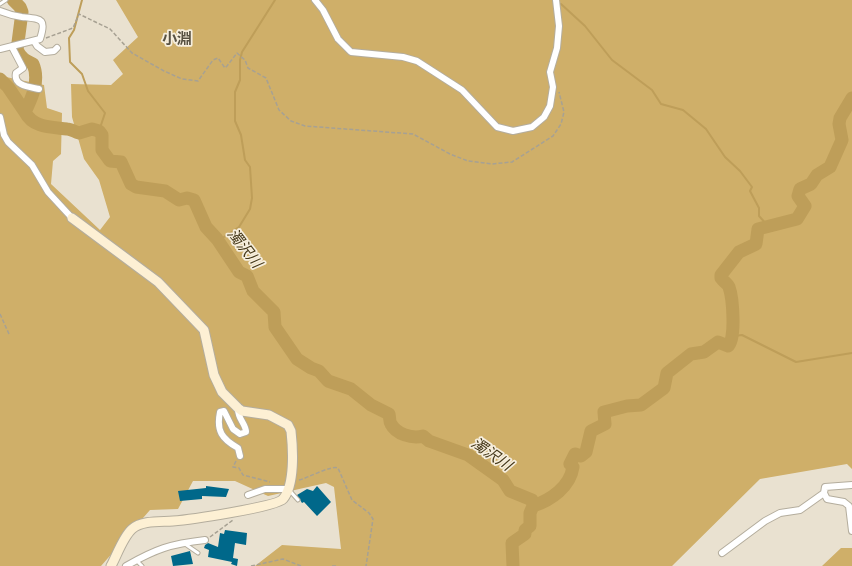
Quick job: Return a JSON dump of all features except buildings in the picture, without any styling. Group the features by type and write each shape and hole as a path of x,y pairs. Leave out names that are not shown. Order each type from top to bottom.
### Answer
{"street":[{"path":"315,0 323,10 338,39 351,52 403,57 417,60 462,90 496,127 513,131 532,127 544,117 550,106 553,87 550,72 557,48 559,26 556,0"},
{"path":"0,12 42,20 44,26 37,40 37,46 45,52 54,51 57,48"},
{"path":"0,49 37,40"},
{"path":"12,47 23,68 16,73 15,79 24,86 39,89"},
{"path":"0,117 4,135 8,142 32,164 48,192 72,218 158,282 204,330 214,376 222,392 242,411 269,415 288,425 291,438 290,485 282,501 262,507 189,520 143,523 132,529 111,566"},
{"path":"238,408 239,415 246,428 246,432 240,434 233,429 224,411 220,412 219,426 227,443 238,448 240,456"},
{"path":"248,495 265,489 279,488 290,485"},
{"path":"852,485 825,487 824,493 827,499 844,502 849,506 852,531"},
{"path":"722,553 765,521 780,513 800,510 824,493"},
{"path":"126,566 160,548 205,540"}],"lane":[{"path":"0,4 6,0"},
{"path":"290,485 298,500"},
{"path":"183,543 198,553"},
{"path":"136,560 142,566"}],"path":[{"path":"37,40 47,38 73,28 79,14 110,29 132,53 182,79 198,81 213,60 218,58 224,68 228,66 236,53 245,60 248,68 266,78 279,110 291,121 305,126 413,134 450,154 468,161 492,164 512,162 553,136 561,124 564,112 559,91 553,87"},
{"path":"0,314 9,334"},
{"path":"240,456 233,467 239,468 244,475 267,481 279,488"},
{"path":"290,485 331,467 338,468 352,500 369,513 373,519 366,566"},
{"path":"205,540 233,520 240,518"},
{"path":"251,566 283,559 301,566"}],"shaded area":[{"path":"116,0 852,0 852,469 847,464 760,479 672,566 255,566 282,545 341,549 334,487 326,483 268,496 235,481 193,481 178,509 150,510 101,566 0,566 0,73 6,77 44,85 47,108 62,113 61,154 53,161 51,184 100,230 110,217 99,180 84,159 72,117 71,84 111,85 123,74 113,60 138,37"},
{"path":"841,548 852,548 852,566 822,566"}],"waterway":[{"name":"濁沢川","path":"13,0 20,7 22,12 17,50 20,55 33,64 36,76 34,89 25,112 28,117 43,126 68,129 79,133 92,129 99,131 102,135 102,150 110,161 121,162 131,184 136,187 165,191 179,200 187,198 194,200 206,227 217,239 239,272 247,276 253,291 274,312 275,327 297,359 319,371 328,381 351,389 371,405 389,414 390,422 393,428 400,433 414,437 423,436 429,441 468,455 503,480 510,491 532,500 533,506 530,513 530,526 525,530 525,534 512,543 513,566"},
{"path":"82,0 74,30 69,38 70,62 82,74 88,91 105,113 99,131"},
{"path":"218,241 239,227 250,209 252,198 250,167 245,160 241,135 235,121 235,92 240,80 240,60 242,52 275,0"},
{"path":"561,4 585,26 612,60 652,90 661,104 683,110 706,129 725,157 740,171 752,187 750,191 759,208 759,216 768,226"},
{"path":"0,79 8,87 25,112"},
{"name":"濁沢川","path":"533,506 553,496 564,487 571,474 573,467 570,464 575,454 581,456 586,452 591,431 605,424 604,412 627,406 641,405 664,388 667,373 691,354 704,352 718,342 728,346 731,342 732,336 733,309 729,287 721,278 721,275 739,252 756,244 758,229 797,219 805,206 798,196 800,189 811,184 817,175 830,167 842,140 839,124 840,118 852,98"},
{"path":"734,336 742,335 796,362 852,353"}],"district":[{"name":"小淵","path":"177,40"}]}
